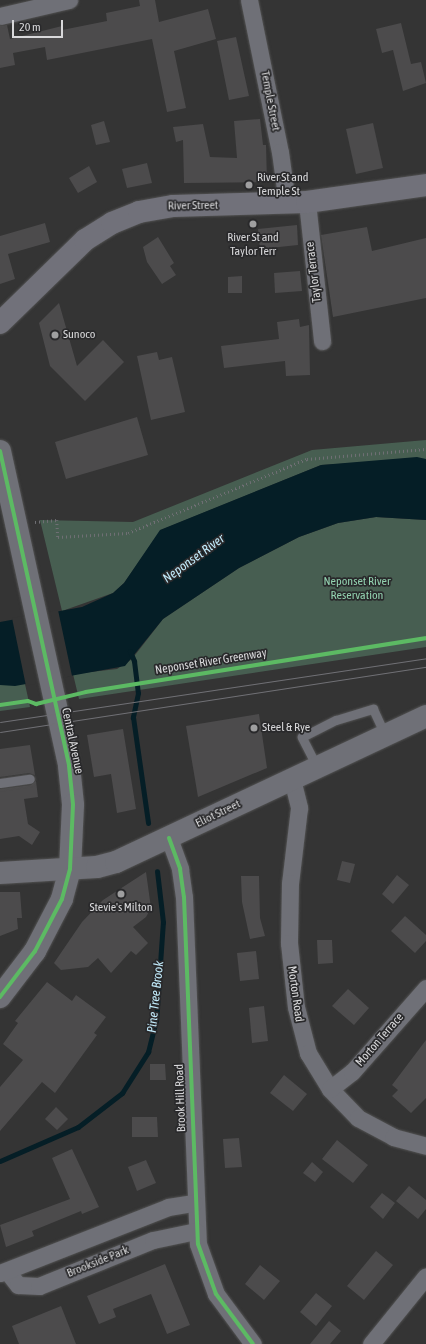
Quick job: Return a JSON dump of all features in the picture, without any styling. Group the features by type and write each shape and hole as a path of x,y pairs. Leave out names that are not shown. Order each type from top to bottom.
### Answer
{"main road":[{"name":"River Street","path":"0,323 85,240 119,219 161,207 297,203 426,184"}],"street":[{"path":"0,16 69,0"},
{"name":"Temple Street","path":"249,0 279,144 297,203"},
{"name":"Taylor Terrace","path":"297,203 322,341"},
{"name":"Central Avenue","path":"0,451 4,482 18,527 34,611 71,780 70,869 59,906 35,951 0,997"},
{"name":"Eliot Street","path":"0,873 70,869 116,862 426,716"},
{"name":"Morton Road","path":"292,779 299,808 289,903 293,987 308,1053 330,1089 369,1125 393,1138 426,1146"},
{"name":"Brook Hill Road","path":"169,838 180,869 184,897 194,1203 200,1256 216,1294 252,1344"},
{"name":"Morton Terrace","path":"330,1089 352,1072 426,988"},
{"name":"Brookside Park","path":"194,1203 168,1207 4,1272 18,1285 39,1286 153,1240 196,1231"},
{"path":"371,1344 426,1276"}],"lane":[{"path":"317,768 302,737 336,720 372,709 385,735"},
{"path":"0,783 30,779"}],"path":[{"path":"18,527 57,520 58,537 128,533 306,459 426,449"}],"green space":[{"path":"426,440 426,459 321,465 161,530 124,583 113,593 62,611 40,520 133,522 312,450"},
{"name":"Neponset River Reservation","path":"376,517 426,520 426,647 79,699 73,674 117,669 132,659 163,619 239,568 299,537 338,523"},
{"path":"25,684 30,707 0,711 0,685"}],"water":[{"name":"Neponset River","path":"417,457 426,459 426,520 376,517 338,523 299,537 239,568 163,619 125,666 15,686 0,685 0,622 82,607 113,593 124,583 160,530 321,465"}],"pier":[{"path":"58,610 72,676 26,686 12,618"}],"building":[{"path":"139,0 155,0 159,22 208,9 216,39 174,51 186,108 167,112 152,39 47,60 45,47 13,53 15,65 0,68 0,26 7,25 10,39 62,26 62,30 107,21 106,13 140,6"},
{"path":"401,23 411,64 421,62 426,83 403,91 393,50 382,53 376,29"},
{"path":"236,37 249,96 229,100 217,41"},
{"path":"260,119 263,145 266,145 267,182 184,183 183,140 176,142 173,127 203,124 210,157 237,158 234,121"},
{"path":"104,121 110,142 96,145 91,125"},
{"path":"373,123 383,168 356,174 346,129"},
{"path":"147,163 152,183 127,188 122,169"},
{"path":"89,166 97,182 78,193 69,178"},
{"path":"45,223 50,242 8,254 15,279 0,284 0,236"},
{"path":"297,225 298,245 260,249 258,229"},
{"path":"367,227 372,251 426,238 426,298 333,317 321,235"},
{"path":"158,237 174,263 170,266 176,275 162,284 147,262 143,247"},
{"path":"300,271 302,291 275,293 274,273"},
{"path":"242,276 242,293 228,293 228,277"},
{"path":"59,303 77,366 103,340 124,362 85,401 50,366 39,323"},
{"path":"299,319 300,327 309,325 310,375 286,376 285,361 224,368 221,346 279,339 277,322"},
{"path":"157,352 159,360 172,357 185,412 151,420 137,356"},
{"path":"137,417 148,455 66,479 55,442"},
{"path":"259,714 267,768 198,797 186,726"},
{"path":"123,729 136,809 117,813 111,774 94,777 87,735"},
{"path":"30,745 35,775 29,773 0,777 0,749"},
{"path":"36,781 38,797 24,799 28,824 40,832 32,845 19,836 0,839 0,789 31,785"},
{"path":"342,861 355,864 350,883 337,880"},
{"path":"146,872 151,908 146,917 133,927 148,943 136,955 131,951 111,973 98,958 88,967 61,970 54,963 82,922 103,900"},
{"path":"397,875 409,885 393,904 382,894"},
{"path":"241,876 259,876 260,918 265,936 250,939 242,902"},
{"path":"0,892 20,892 22,918 17,918 18,929 0,936"},
{"path":"405,916 426,935 426,941 415,953 391,931"},
{"path":"317,940 332,940 333,963 318,964"},
{"path":"256,951 259,979 240,981 237,953"},
{"path":"47,982 72,1001 76,995 106,1017 94,1033 97,1035 55,1093 42,1082 0,1131 0,1087 23,1060 3,1044 18,1023 15,1021"},
{"path":"348,989 369,1008 354,1025 332,1006"},
{"path":"264,1006 268,1041 252,1043 249,1008"},
{"path":"426,1040 426,1098 411,1113 392,1096 398,1090 392,1085"},
{"path":"150,1064 165,1064 166,1080 150,1080"},
{"path":"284,1075 307,1094 293,1111 270,1093"},
{"path":"56,1107 68,1119 57,1130 45,1119"},
{"path":"132,1117 157,1117 158,1137 132,1137"},
{"path":"239,1138 242,1167 225,1168 223,1139"},
{"path":"337,1140 368,1165 353,1183 322,1159"},
{"path":"72,1149 99,1207 82,1214 81,1211 32,1231 34,1236 6,1247 0,1225 70,1199 52,1158"},
{"path":"146,1160 156,1183 137,1191 128,1167"},
{"path":"312,1162 323,1172 315,1182 303,1173"},
{"path":"409,1186 426,1200 426,1209 418,1219 396,1201"},
{"path":"382,1193 395,1203 383,1219 370,1207"},
{"path":"376,1251 393,1265 364,1300 347,1286"},
{"path":"165,1264 190,1325 167,1334 151,1294 113,1309 116,1317 99,1324 87,1296"},
{"path":"260,1265 280,1281 264,1300 245,1284"},
{"path":"316,1293 332,1306 316,1326 300,1312"},
{"path":"61,1306 76,1344 19,1344 12,1326"},
{"path":"329,1321 341,1331 330,1344 310,1344"}],"waterway":[{"name":"Pine Tree Brook","path":"130,651 134,661 138,693 133,717 148,823"},
{"name":"Pine Tree Brook","path":"0,1161 78,1127 122,1093 148,1052 156,1021 163,922 157,871"}],"tram line":[{"path":"0,722 426,658"},
{"path":"0,732 426,667"}],"cycle path":[{"path":"0,451 69,766 73,805 70,869 62,899 35,951 0,997"},
{"name":"Neponset River Greenway","path":"0,705 28,701 36,704 86,692 426,638"},
{"path":"169,838 180,869 184,897 198,1244 216,1294 253,1344"}],"place":[{"name":"River St and Temple St","path":"249,185"},
{"name":"River St and Taylor Terr","path":"253,224"},
{"name":"Sunoco","path":"55,335"},
{"name":"Steel & Rye","path":"254,728"},
{"name":"Stevie's Milton","path":"121,894"}]}
